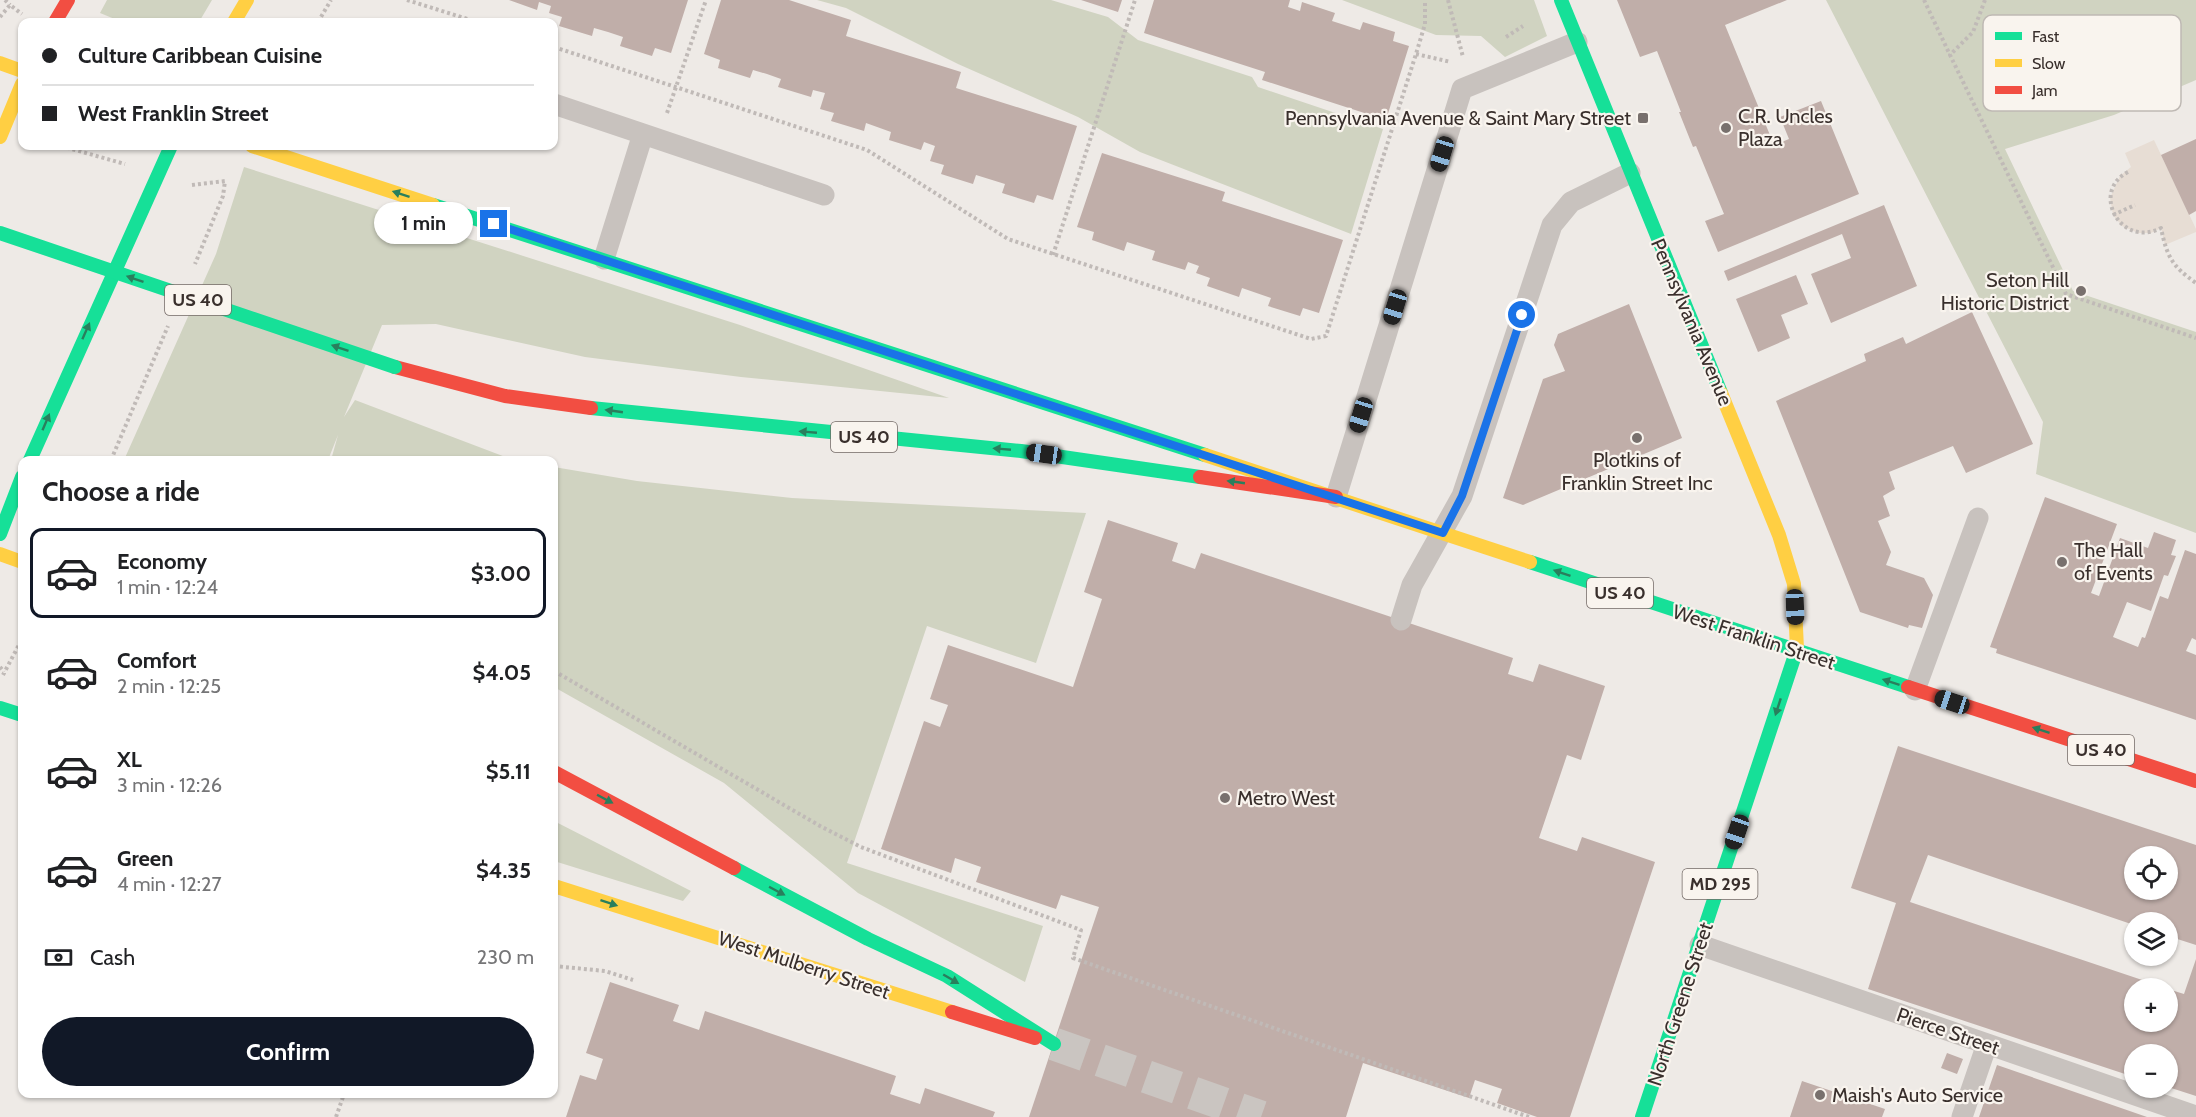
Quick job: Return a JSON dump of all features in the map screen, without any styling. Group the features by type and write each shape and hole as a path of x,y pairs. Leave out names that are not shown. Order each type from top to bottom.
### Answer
{"main road":[{"path":"57,18 68,0"},
{"path":"237,18 248,0"},
{"name":"Pennsylvania Avenue","path":"1561,0 1779,535 1794,584 1797,651"},
{"path":"0,63 18,69"},
{"path":"0,136 18,93"},
{"path":"32,456 169,150"},
{"name":"West Franklin Street","path":"264,150 1336,497 2196,781"},
{"name":"US 40","path":"0,233 395,367 505,396 620,412 1022,451 1336,497"},
{"path":"0,534 18,487"},
{"path":"0,554 18,560"},
{"name":"North Greene Street","path":"1642,1117 1797,651"},
{"path":"0,708 18,714"},
{"name":"West Mulberry Street","path":"558,774 868,939 947,976 1054,1044 558,887"}],"lane":[{"path":"1336,497 1462,89 1577,42"},
{"path":"558,105 824,195"},
{"path":"604,259 643,134"},
{"path":"1401,620 1412,585 1462,496 1552,225 1571,202 1630,173"},
{"path":"1915,690 1978,518"},
{"name":"Pierce Street","path":"1700,945 2196,1116"},
{"path":"1962,1117 1987,1044"}],"path":[{"path":"5,0 23,15"},
{"path":"321,18 332,0"},
{"path":"407,0 464,18"},
{"path":"664,119 706,0"},
{"path":"1053,255 1135,0"},
{"path":"558,48 867,150 1008,239 1311,339 1326,336 1425,24 1425,0"},
{"path":"1448,0 1464,61"},
{"path":"1924,0 2066,294 2196,338"},
{"path":"1950,55 1973,33 1985,0"},
{"path":"0,16 9,5"},
{"path":"1498,42 1523,26"},
{"path":"1416,54 1454,62 1472,57"},
{"path":"76,150 92,154"},
{"path":"2128,172 2120,176 2114,186 2110,198 2113,214 2122,226 2138,233 2151,233 2161,228 2166,252 2177,270 2196,284"},
{"path":"193,186 225,181"},
{"path":"2113,214 2135,205"},
{"path":"0,667 4,672 18,646"},
{"path":"558,673 820,826 861,847 1081,930 1073,958 1529,1117"},
{"path":"558,966 605,971 633,980"},
{"path":"336,1117 343,1098"}],"green space":[{"path":"107,0 212,0 201,18 112,18 100,13"},
{"path":"817,0 1051,0 1108,17 1138,40 1252,77 1258,87 1383,129 1351,234 1140,152 1078,117 958,64 846,8"},
{"path":"1342,0 1534,0 1547,36 1505,57 1481,36 1436,35"},
{"path":"1826,0 2196,0 2196,80 2181,86 2181,15 1983,15 1983,111 2123,111 2005,149 2073,291 2196,332 2196,533 2036,474 2043,422"},
{"path":"244,167 740,325 949,398 741,377 585,357 436,324 382,325 344,417 355,400 502,456 332,456 338,435 330,456 126,456 216,254"},
{"path":"558,468 637,481 792,498 1086,513 1036,663 927,626 847,863 1043,926 1025,982 858,893 724,783 558,689"},
{"path":"558,823 691,891 683,901 558,862"}],"shaded area":[{"path":"2154,140 2196,229 2196,232 2165,245 2161,228 2151,233 2138,233 2122,226 2113,215 2110,198 2120,176 2131,167 2125,153"}],"building":[{"path":"509,0 688,0 671,53 655,48 652,56 620,46 623,37 608,32 594,28 592,36 559,26 562,17 549,13 551,6 539,2 537,10"},
{"path":"721,0 789,0 851,20 846,36 961,72 956,88 1077,126 1053,200 1037,195 1034,203 1002,193 1005,184 976,175 973,184 941,174 944,165 930,161 935,146 924,142 921,150 889,140 891,132 866,123 864,131 831,121 834,113 820,109 825,93 813,90 811,97 778,87 781,79 767,74 753,70 750,78 718,68 720,60 704,54"},
{"path":"1081,0 1122,0 1118,12"},
{"path":"1154,0 1290,0 1288,7 1300,11 1302,2 1335,13 1332,21 1360,30 1363,22 1395,32 1393,41 1409,46 1386,120 1262,80 1265,72 1144,33"},
{"name":"C.R. Uncles Plaza","path":"1617,0 1787,0 1725,25 1774,145 1789,139 1780,117 1821,101 1859,194 1718,252 1705,221 1724,214 1696,146 1693,147 1657,51 1640,57"},
{"path":"2196,139 2196,211 2189,215 2161,155"},
{"path":"1102,153 1225,192 1222,201 1343,240 1319,313 1303,308 1300,316 1268,306 1271,298 1242,288 1239,297 1207,286 1210,278 1196,273 1199,266 1188,262 1185,270 1152,260 1155,251 1127,242 1124,251 1092,240 1094,232 1077,227"},
{"path":"1884,205 1917,286 1831,323 1811,274 1851,258 1842,234 1728,281 1724,271"},
{"path":"1796,275 1808,304 1781,315 1790,338 1758,352 1736,299"},
{"path":"1629,304 1682,438 1523,505 1503,498 1543,379 1565,371 1554,345 1558,334"},
{"path":"1972,312 2033,444 1966,473 1953,446 1889,472 1895,489 1883,496 1890,516 1878,521 1891,552 1886,565 1924,578 1933,595 1922,628 1909,625 1908,628 1860,612 1776,401 1866,361 1864,354 1903,337 1906,344"},
{"path":"2045,497 2117,524 2091,593 2099,596 2120,538 2148,548 2154,532 2176,540 2171,555 2176,556 2168,576 2164,575 2151,611 2127,602 2113,637 2138,647 2142,637 2145,638 2160,596 2168,599 2185,550 2196,554 2196,640 2192,638 2186,651 2196,655 2196,720 1996,653 1997,649 1990,647"},
{"name":"Metro West","path":"1108,520 1178,543 1172,561 1195,569 1201,553 1513,658 1508,674 1533,682 1539,664 1605,686 1581,760 1567,755 1539,838 1577,851 1582,837 1655,862 1570,1117 1537,1117 1497,1103 1502,1089 1475,1080 1469,1098 1363,1063 1346,1117 1029,1117 1099,907 1061,895 1056,909 976,882 981,867 955,858 951,873 881,849 924,721 940,727 948,705 930,699 948,645 1073,687 1102,599 1084,592"},
{"path":"1898,746 2196,845 2196,945 2178,939 2178,912 2124,912 2124,922 1928,855 1910,902 2136,978 2124,978 2124,1032 2178,1032 2178,992 2184,994 2196,959 2196,1096 2178,1090 2178,1044 2124,1044 2124,1074 1868,989 1896,903 1851,888"},
{"path":"610,982 679,1005 673,1021 699,1030 705,1011 896,1076 890,1094 920,1104 925,1088 995,1112 993,1117 566,1117 580,1075 596,1080 603,1059 586,1053"},
{"path":"1947,1053 1963,1059 1957,1074 1941,1068"},
{"path":"1997,1065 2095,1099 2147,1117 1979,1117"},
{"name":"Maish's Auto Service","path":"1802,1081 1885,1109 1882,1117 1790,1117"}],"tunnel":[{"path":"1054,1044 1261,1117"}],"traffic: fast":[{"path":"1561,0 1721,393"},
{"path":"32,456 169,150"},
{"path":"433,205 1205,455"},
{"path":"0,233 395,367"},
{"path":"591,408 1021,451 1200,477"},
{"path":"0,534 18,487"},
{"path":"1530,562 1908,687"},
{"path":"1642,1117 1797,649"},
{"path":"0,708 18,714"},
{"path":"734,868 868,939 947,976 1054,1044"}],"traffic: slow":[{"path":"236,18 247,0"},
{"path":"0,63 18,70"},
{"path":"0,137 18,94"},
{"path":"264,150 433,205"},
{"path":"1721,393 1779,535 1794,584 1797,649"},
{"path":"1205,455 1530,562"},
{"path":"0,554 18,561"},
{"path":"558,887 952,1012"}],"traffic: jam":[{"path":"57,18 68,0"},
{"path":"395,367 505,396 591,408"},
{"path":"1200,477 1336,497"},
{"path":"1908,687 2196,781"},
{"path":"558,774 734,868"},
{"path":"952,1012 1035,1038"}],"place":[{"name":"Pennsylvania Avenue & Saint Mary Street","path":"1643,118"},
{"name":"C.R. Uncles Plaza","path":"1726,128"},
{"name":"Seton Hill Historic District","path":"2081,291"},
{"name":"Plotkins of Franklin Street Inc","path":"1637,438"},
{"name":"The Hall of Events","path":"2062,562"},
{"name":"Metro West","path":"1225,798"},
{"name":"Maish's Auto Service","path":"1820,1095"}],"route":[{"path":"494,224 1443,533 1462,496 1522,315"}]}
